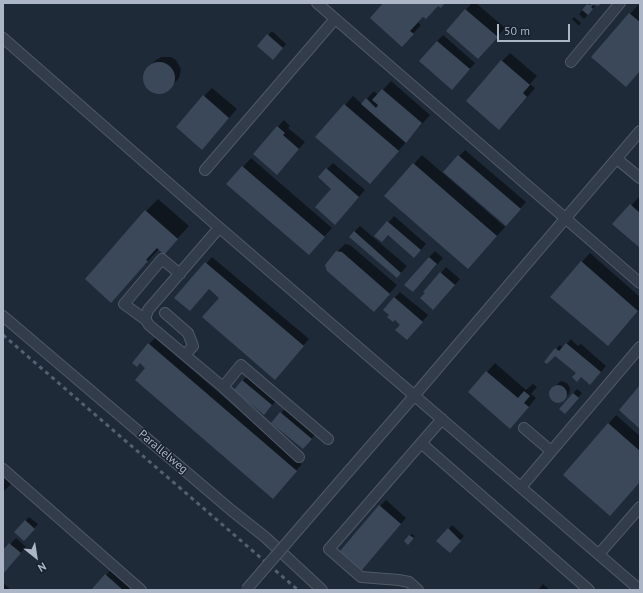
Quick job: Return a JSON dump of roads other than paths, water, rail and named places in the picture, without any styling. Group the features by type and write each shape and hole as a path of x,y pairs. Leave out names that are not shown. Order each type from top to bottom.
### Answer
{"street":[{"path":"317,3 640,282"},
{"path":"571,62 620,3"},
{"path":"205,170 335,19"},
{"path":"3,38 219,228 640,590"},
{"path":"246,590 415,396 640,131"},
{"path":"617,159 640,178"},
{"path":"146,320 148,310 219,228"},
{"path":"180,274 162,259 124,304 146,320 149,325 223,387 299,458"},
{"path":"165,313 188,333 193,346 185,355"},
{"name":"Parallelweg","path":"3,316 214,496 265,537 322,590"},
{"path":"521,487 640,347"},
{"path":"223,387 241,365 328,439"},
{"path":"418,590 408,582 362,577 329,549 442,419"},
{"path":"524,428 552,452"},
{"path":"421,443 590,590"},
{"path":"3,469 140,590"},
{"path":"599,554 640,507"}],"railway":[{"path":"3,335 298,590"}]}
